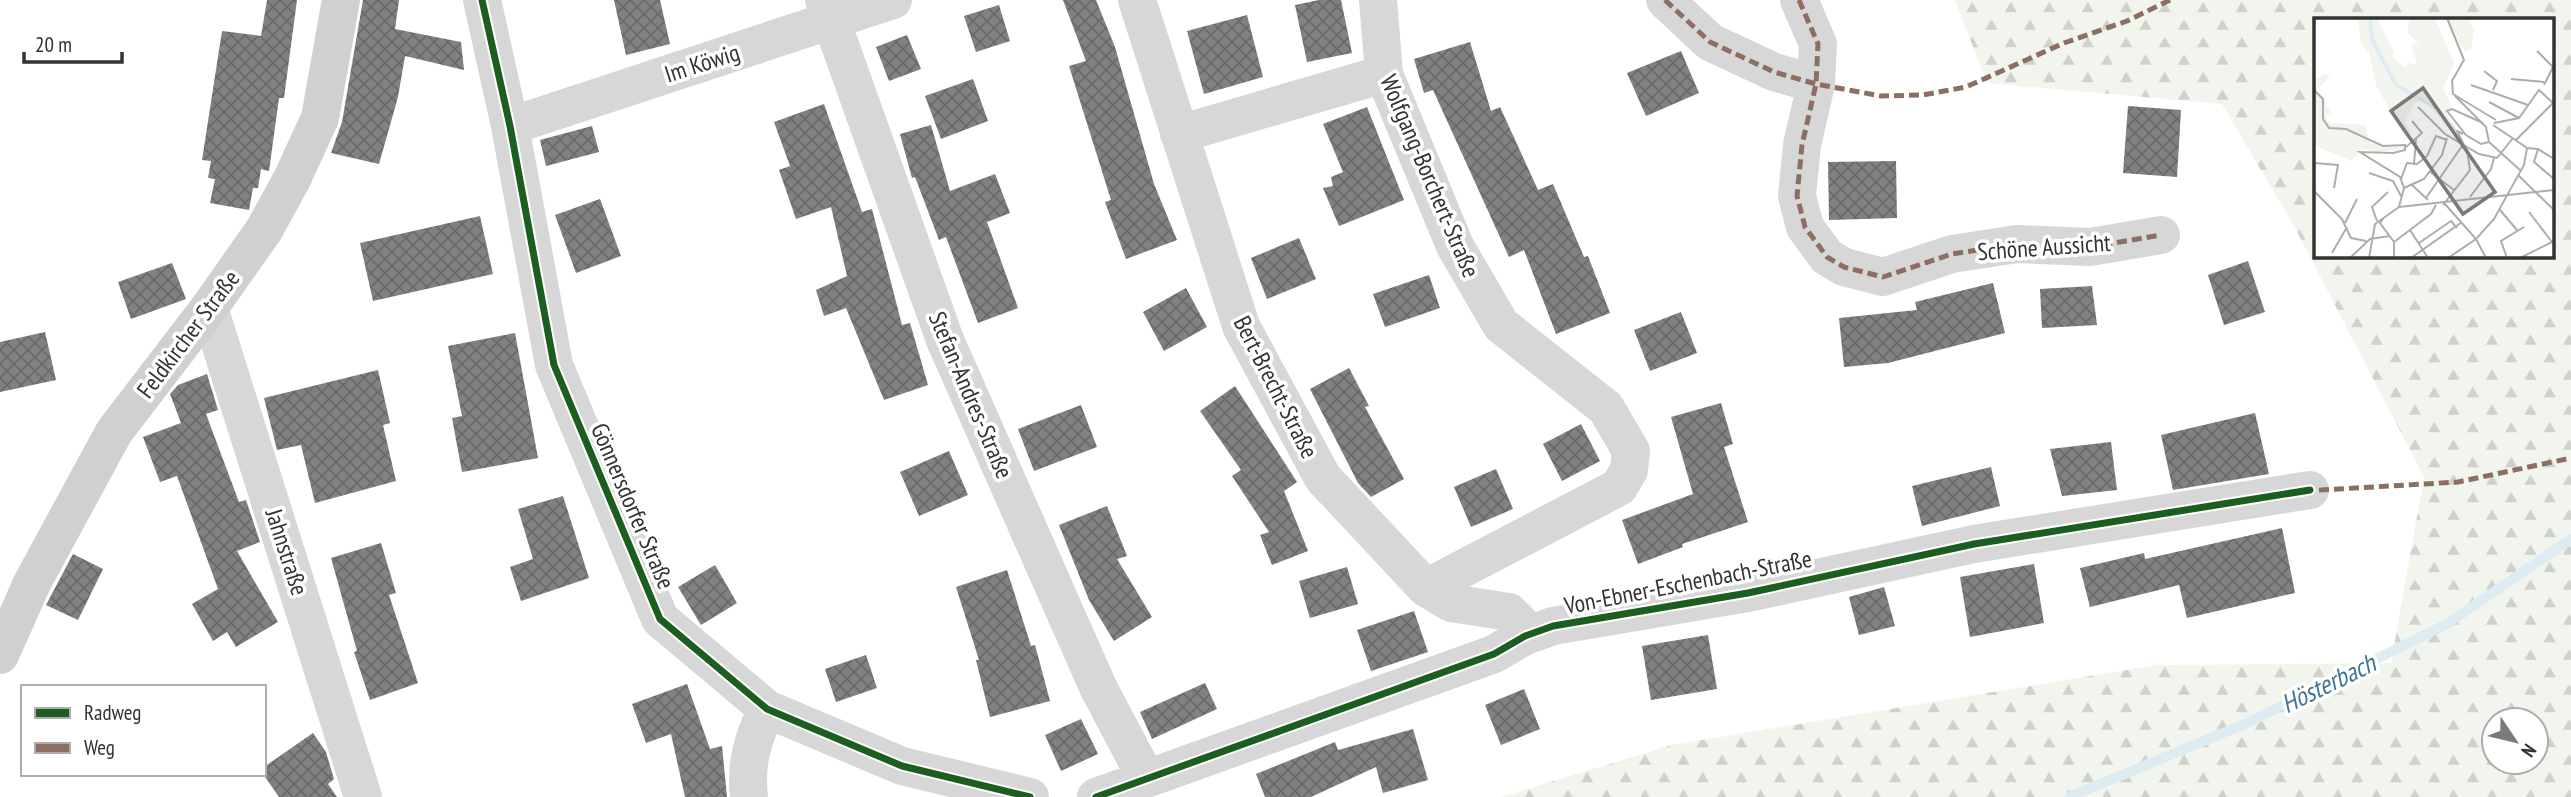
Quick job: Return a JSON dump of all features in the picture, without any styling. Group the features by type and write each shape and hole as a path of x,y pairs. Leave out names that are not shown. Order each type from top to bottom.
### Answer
{"street":[{"name":"Feldkircher Straße","path":"0,655 32,583 114,432 209,308 264,230 320,118 341,0"},
{"name":"Gönnersdorfer Straße","path":"482,0 510,126 555,365 625,542 660,619 767,709 901,766 1030,797"},
{"name":"Im Köwig","path":"510,126 827,11 893,0"},
{"name":"Bert-Brecht-Straße","path":"1137,0 1241,326 1323,478 1426,588 1451,603 1509,612 1519,622 1525,636"},
{"name":"Wolfgang-Borchert-Straße","path":"1378,0 1384,74 1455,246 1501,325 1606,408 1631,452 1629,470 1619,487 1426,588"},
{"path":"1665,0 1710,42 1774,72 1816,84"},
{"name":"Schöne Aussicht","path":"1798,0 1818,44 1816,84 1802,145 1797,196 1805,227 1828,257 1844,267 1883,277 1952,254 2017,244 2090,247 2161,235"},
{"name":"Stefan-Andres-Straße","path":"827,11 945,340 1098,687 1146,778"},
{"path":"1179,134 1384,74"},
{"name":"Jahnstraße","path":"209,308 363,797"},
{"name":"Von-Ebner-Eschenbach-Straße","path":"1104,795 1494,654 1525,636 1553,626 1748,593 1974,544 2310,490"},
{"path":"749,797 746,776 754,736 767,709"}],"green space":[{"path":"1955,0 2571,0 2571,797 1501,797 1672,745 2157,665 2391,663 2424,477 2293,224 2222,104 1987,83"}],"building":[{"path":"267,0 297,0 284,98 279,98 269,171 261,169 258,188 253,188 249,210 210,203 215,179 208,178 211,161 202,160 222,31 261,36"},
{"path":"363,0 399,0 395,29 461,42 464,70 405,56 398,97 379,164 331,153 342,122"},
{"path":"614,0 660,0 670,44 626,55"},
{"path":"1063,0 1096,0 1115,47 1154,184 1177,240 1126,259 1105,202 1111,200 1069,66 1086,61"},
{"path":"1319,0 1341,0 1352,53 1307,62 1295,5"},
{"path":"999,5 1010,41 976,52 964,16"},
{"path":"1247,15 1263,77 1204,94 1187,31"},
{"path":"907,35 921,69 889,81 876,47"},
{"path":"1470,42 1491,111 1500,107 1538,190 1553,184 1584,257 1588,256 1610,313 1556,334 1524,250 1509,257 1433,90 1424,93 1414,59"},
{"path":"1681,51 1699,93 1646,116 1627,73"},
{"path":"973,79 988,121 941,139 925,96"},
{"path":"824,104 862,212 872,209 902,325 910,323 928,385 884,400 846,308 824,316 816,290 847,276 831,207 796,219 779,170 790,166 774,122"},
{"path":"2128,106 2181,110 2177,177 2123,173"},
{"path":"1367,107 1404,200 1339,226 1323,188 1333,186 1331,177 1343,172 1323,124"},
{"path":"931,125 950,191 995,174 1010,213 987,222 1018,308 978,323 946,237 939,240 915,177 912,178 900,134"},
{"path":"592,126 599,152 546,166 540,140"},
{"path":"1896,161 1897,218 1829,220 1828,162"},
{"path":"600,199 621,256 576,273 555,215"},
{"path":"480,216 493,274 373,301 360,243"},
{"path":"1299,238 1316,279 1267,299 1251,258"},
{"path":"2248,261 2265,312 2224,325 2208,275"},
{"path":"172,263 186,299 131,319 118,282"},
{"path":"1429,275 1440,308 1385,327 1373,294"},
{"path":"1993,283 2005,333 1888,363 1844,367 1839,318 1917,310 1915,302"},
{"path":"2092,286 2097,325 2042,328 2040,289"},
{"path":"1186,288 1207,327 1164,351 1143,312"},
{"path":"1681,312 1697,353 1650,371 1634,330"},
{"path":"45,332 56,380 0,392 0,342"},
{"path":"515,333 538,458 462,472 452,418 462,416 448,346"},
{"path":"1349,368 1369,406 1365,407 1404,479 1371,497 1358,483 1310,389"},
{"path":"378,370 390,423 383,425 396,481 315,503 301,445 277,450 264,398"},
{"path":"207,374 218,410 206,414 239,502 246,500 260,542 237,551 278,622 236,647 227,632 213,641 192,604 218,589 177,476 160,482 143,437 181,423 170,394 178,385"},
{"path":"1235,386 1297,482 1284,491 1308,551 1272,565 1260,535 1269,532 1232,476 1241,470 1200,411"},
{"path":"1721,403 1733,444 1724,447 1748,522 1682,544 1683,547 1638,564 1622,520 1693,494 1671,417"},
{"path":"1081,405 1097,447 1034,471 1018,429"},
{"path":"2255,413 2269,474 2173,490 2161,435"},
{"path":"1581,424 1600,461 1562,481 1543,444"},
{"path":"2111,442 2117,490 2062,496 2050,449"},
{"path":"949,451 968,495 919,516 900,472"},
{"path":"1991,467 2000,506 1922,526 1912,486"},
{"path":"1496,469 1513,509 1471,527 1454,487"},
{"path":"563,496 589,578 521,601 510,567 533,559 518,509"},
{"path":"1107,506 1127,556 1117,559 1152,617 1114,641 1089,600 1059,525"},
{"path":"2282,528 2295,593 2187,618 2179,585 2090,607 2080,568 2144,553 2145,559"},
{"path":"381,543 396,593 389,595 418,683 370,700 354,652 357,651 331,558"},
{"path":"73,554 103,569 78,620 46,605"},
{"path":"2034,564 2044,623 1970,637 1960,577"},
{"path":"715,565 737,603 701,625 678,587"},
{"path":"1347,567 1358,604 1310,618 1299,581"},
{"path":"1007,570 1031,646 1035,645 1050,701 990,717 976,660 979,660 956,587"},
{"path":"1884,587 1895,626 1859,635 1849,597"},
{"path":"1414,611 1428,652 1371,671 1357,630"},
{"path":"1708,635 1717,689 1651,700 1642,646"},
{"path":"866,655 877,688 836,702 825,669"},
{"path":"1205,683 1217,709 1152,739 1140,712"},
{"path":"687,684 710,749 722,746 727,797 685,797 671,734 646,743 632,704"},
{"path":"1524,689 1540,729 1501,745 1485,705"},
{"path":"1081,719 1098,754 1061,771 1045,735"},
{"path":"1413,729 1428,780 1383,793 1376,767 1311,797 1265,797 1256,774 1335,742 1338,750"},
{"path":"313,733 326,752 334,779 328,784 337,797 279,797 264,776 266,766"}],"waterway":[{"name":"Hösterbach","path":"2069,797 2247,723 2447,624 2571,539"}],"marked path":[{"path":"1665,0 1710,42 1774,72 1816,84 1881,96 1923,95 1966,87 2064,43 2127,21 2170,0"},
{"path":"1799,0 1818,44 1816,84 1802,145 1797,196 1805,227 1827,257 1844,267 1883,277 1952,254 2017,244 2090,247 2161,235"},
{"path":"2304,491 2458,482 2571,458"}],"cycle path":[{"path":"482,0 510,126 554,365 660,619 767,709 902,766 1030,797"},
{"path":"1096,797 1494,654 1525,636 1553,626 1748,593 1974,544 2310,490"}]}
